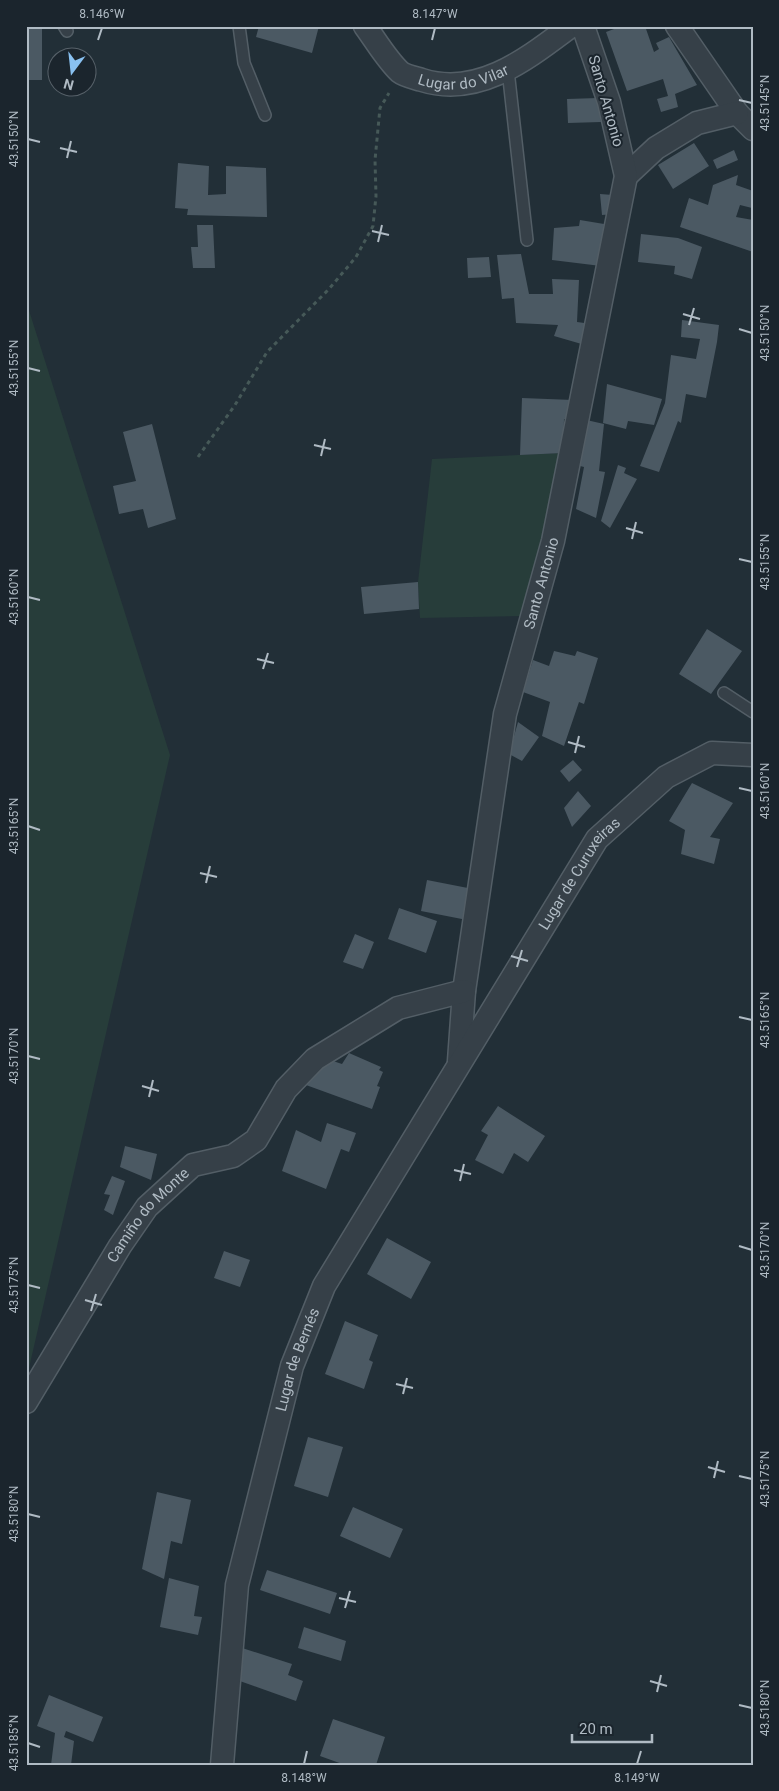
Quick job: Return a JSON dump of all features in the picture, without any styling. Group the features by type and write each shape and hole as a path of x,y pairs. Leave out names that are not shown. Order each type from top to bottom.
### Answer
{"street":[{"name":"Lugar do Vilar","path":"365,26 401,73 433,83 465,84 497,76 527,60 571,26"},
{"name":"Santo Antonio","path":"464,990 505,714 553,541 626,176 609,102 583,26"},
{"path":"677,26 737,113 753,129"},
{"name":"Santo Antonio","path":"626,176 656,148 697,123 737,113"},
{"name":"Lugar de Curuxeiras","path":"459,1065 597,839 666,777 712,753 753,755"},
{"name":"Lugar de Bernés","path":"222,1765 237,1586 292,1366 324,1286 459,1065 464,990"},
{"name":"Camiño do Monte","path":"26,1402 136,1223 147,1208 193,1164 233,1156 256,1140 286,1089 315,1059 398,1008 464,990"}],"lane":[{"path":"239,26 244,63 265,115"},
{"path":"508,70 527,240"},
{"path":"724,693 753,712"}],"path":[{"path":"198,457 235,405 267,352 329,289 356,257 373,226 380,108 401,73"}],"green space":[{"path":"26,301 170,755 26,1381"},
{"path":"563,453 553,501 522,616 420,618 418,582 432,459"}],"building":[{"path":"26,26 42,26 42,80 26,80"},
{"path":"259,26 319,26 312,53 256,37"},
{"path":"622,26 645,26 654,52 659,49 656,43 669,37 697,85 675,94 678,107 661,112 657,99 668,96 663,79 627,91 606,32"},
{"path":"598,98 601,122 568,123 567,99"},
{"path":"694,143 709,166 673,189 658,165"},
{"path":"734,150 738,160 717,169 713,160"},
{"path":"178,163 209,166 208,195 226,194 226,166 266,168 267,217 187,215 188,209 175,208"},
{"path":"738,175 736,185 753,191 752,208 740,205 736,217 753,220 753,252 680,227 689,198 708,205 713,185"},
{"path":"600,194 613,195 615,214 602,215"},
{"path":"580,220 604,224 601,266 552,260 554,228 579,226"},
{"path":"197,225 213,225 215,268 193,268 191,247 198,247"},
{"path":"641,234 678,238 702,247 692,279 674,274 675,266 638,262"},
{"path":"521,254 529,294 553,294 552,279 579,280 577,322 592,324 585,345 554,336 558,325 516,323 514,298 502,299 497,255"},
{"path":"489,257 491,277 468,278 467,258"},
{"path":"682,320 719,325 717,342 706,398 686,394 681,423 678,421 659,472 640,466 665,403 671,355 696,359 700,339 681,337"},
{"path":"607,384 662,399 654,425 628,421 626,429 603,423"},
{"path":"522,398 573,400 572,419 564,419 563,453 520,455"},
{"path":"582,419 604,424 599,471 605,472 596,518 576,509 584,467 576,465"},
{"path":"152,424 176,519 148,528 143,509 119,514 113,486 136,481 123,432"},
{"path":"618,465 626,468 624,473 637,479 610,528 601,521"},
{"path":"418,582 419,609 364,614 361,587"},
{"path":"707,629 742,651 711,694 679,674"},
{"path":"554,651 575,656 577,651 598,658 584,704 579,702 564,746 542,736 550,702 523,692 533,660 549,666"},
{"path":"518,722 539,737 522,761 509,754"},
{"path":"573,760 582,770 569,782 560,771"},
{"path":"692,783 733,803 710,837 720,839 714,864 681,854 685,830 669,821"},
{"path":"578,791 591,806 572,827 564,808"},
{"path":"427,880 473,889 467,920 421,911"},
{"path":"399,908 437,921 426,953 388,939"},
{"path":"355,934 374,942 363,969 343,962"},
{"path":"349,1053 381,1067 379,1070 383,1072 377,1086 380,1087 372,1109 306,1085 330,1060 342,1064"},
{"path":"498,1106 545,1136 528,1162 514,1153 503,1174 475,1160 488,1135 481,1131"},
{"path":"327,1123 356,1133 349,1152 341,1149 326,1189 282,1171 296,1130 321,1142"},
{"path":"125,1146 157,1154 151,1180 120,1167"},
{"path":"112,1176 125,1181 113,1215 104,1210 110,1195 104,1194"},
{"path":"387,1238 431,1262 411,1299 367,1274"},
{"path":"224,1251 250,1260 240,1287 214,1278"},
{"path":"345,1321 378,1335 369,1360 373,1362 364,1389 325,1374"},
{"path":"308,1437 343,1447 328,1497 294,1486"},
{"path":"157,1492 191,1500 182,1544 171,1541 164,1579 142,1569"},
{"path":"353,1507 403,1529 390,1558 340,1536"},
{"path":"267,1570 337,1593 330,1614 260,1590"},
{"path":"169,1578 199,1586 194,1616 202,1617 198,1635 160,1627"},
{"path":"304,1627 346,1641 341,1661 298,1648"},
{"path":"239,1647 292,1664 288,1675 303,1681 296,1701 237,1680"},
{"path":"49,1695 103,1717 93,1742 66,1731 64,1737 74,1741 71,1765 51,1765 55,1733 37,1726"},
{"path":"333,1719 385,1737 376,1765 345,1765 320,1756"}]}
